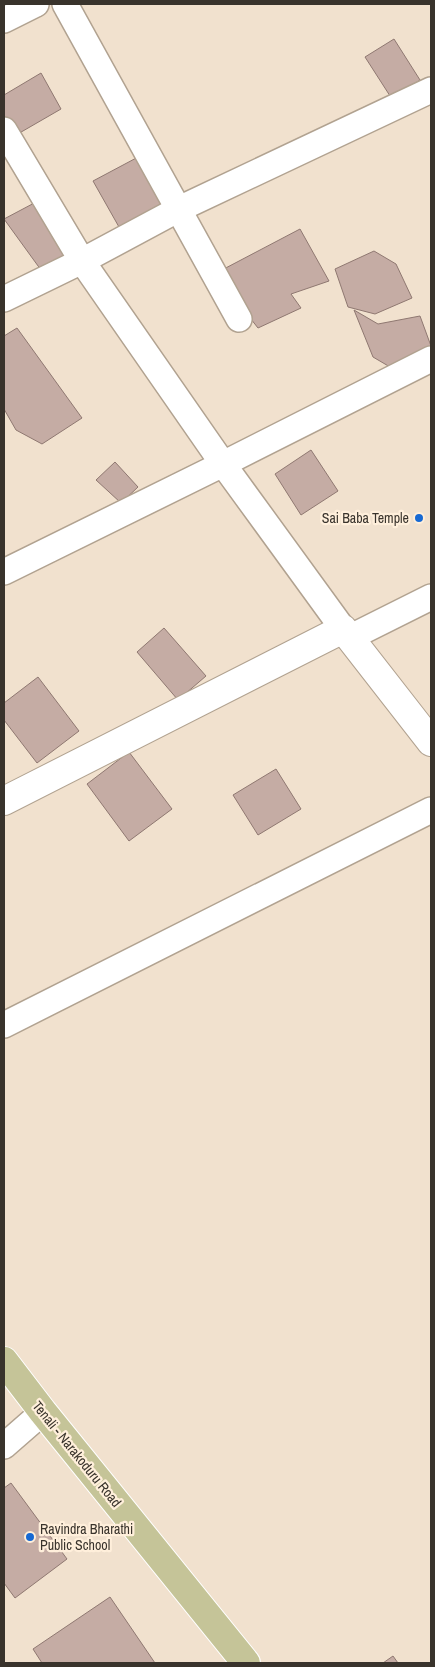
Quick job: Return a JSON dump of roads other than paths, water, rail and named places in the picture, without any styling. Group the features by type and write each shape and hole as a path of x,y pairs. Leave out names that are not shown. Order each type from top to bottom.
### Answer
{"main road":[{"name":"Tenali - Narakoduru Road","path":"4,1360 43,1412 246,1663"}],"street":[{"path":"4,20 36,4"},
{"path":"65,4 239,319"},
{"path":"4,299 82,261 179,209 431,90"},
{"path":"4,130 82,261 224,464 346,633 431,742"},
{"path":"4,572 224,464 431,359"},
{"path":"4,801 346,633 431,597"},
{"path":"4,1025 431,810"},
{"path":"4,1446 43,1412"}],"place":[{"name":"Sai Baba Temple","path":"419,518"},
{"name":"Ravindra Bharathi Public School","path":"30,1537"}]}
